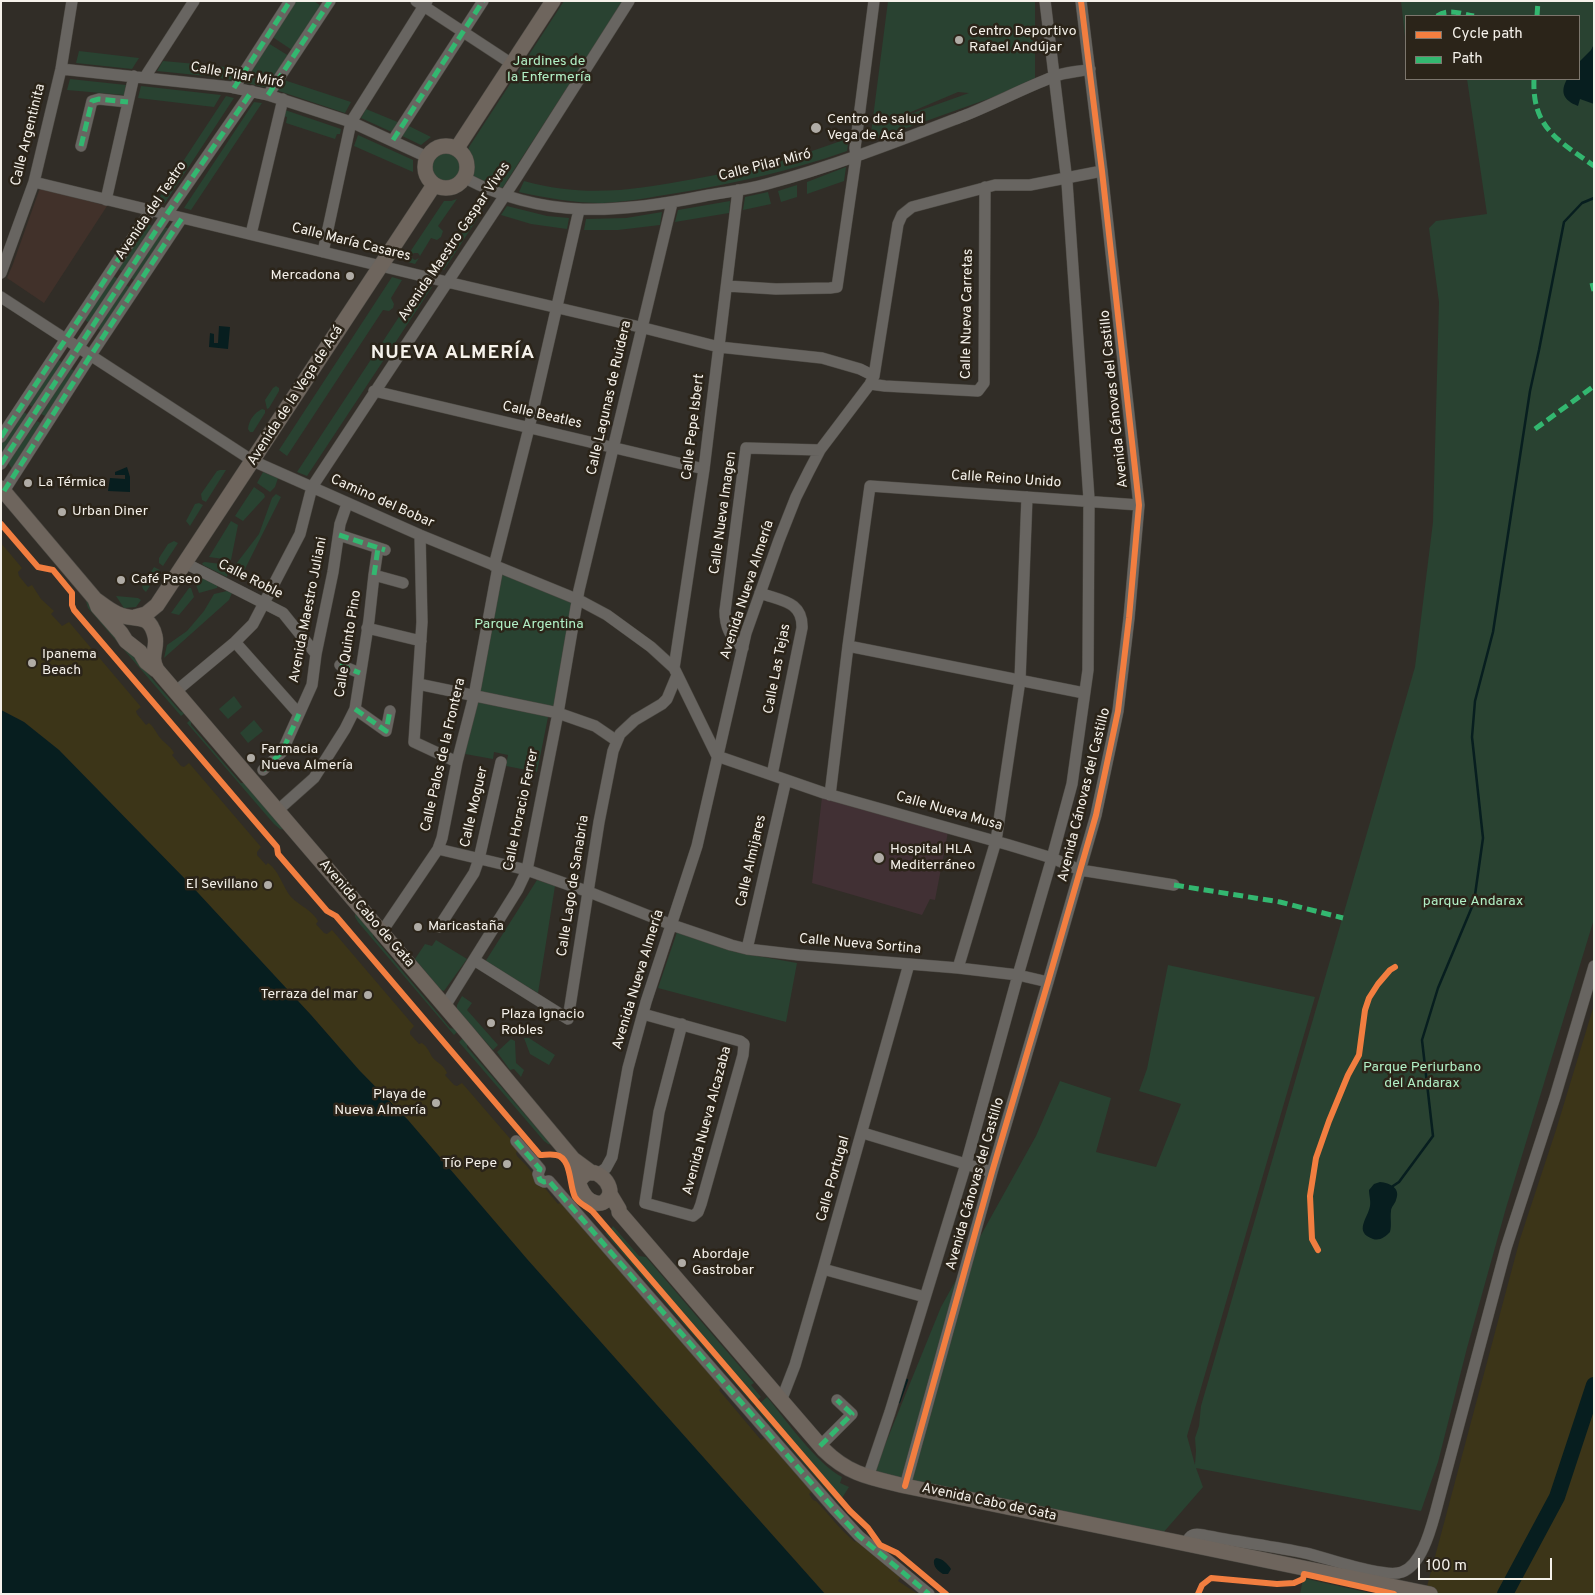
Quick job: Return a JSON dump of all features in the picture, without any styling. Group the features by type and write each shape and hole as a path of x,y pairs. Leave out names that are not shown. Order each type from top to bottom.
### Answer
{"main road":[{"path":"457,148 553,1"},
{"path":"449,145 457,148 462,152 467,163 468,169 465,178 458,185 449,188 434,185 424,168 427,157 439,147 449,145"},
{"name":"Avenida de la Vega de Acá","path":"153,631 153,616 156,606 434,185"},
{"name":"Avenida Cabo de Gata","path":"3,490 95,599 103,613 126,641 147,650 146,662 157,670 445,1006 573,1159 595,1174"},
{"name":"Avenida Cabo de Gata","path":"95,599 116,614 131,617"},
{"name":"Avenida de la Vega de Acá","path":"131,617 146,614 156,606"},
{"path":"121,633 121,621 131,617 145,620 153,631 155,639 147,650"},
{"name":"Avenida Cabo de Gata","path":"573,1159 579,1182"},
{"path":"585,1174 595,1174 605,1179 606,1195 595,1203 587,1199 582,1192 579,1182 585,1174"},
{"name":"Avenida Cabo de Gata","path":"606,1195 616,1212 619,1212 820,1446 845,1468 868,1477 905,1486 1430,1594"}],"street":[{"name":"Calle Argentinita","path":"1,272 34,182 61,69 72,1"},
{"path":"106,200 128,102 140,76 194,1"},
{"path":"234,88 290,1"},
{"path":"268,95 330,1"},
{"path":"393,140 483,1"},
{"name":"Avenida Maestro Gaspar Vivas","path":"175,692 235,642 253,624 300,534 312,487 630,1"},
{"path":"727,286 776,289 837,287 856,157 855,148 874,1"},
{"name":"Avenida Cánovas del Castillo","path":"868,1477 890,1412 966,1164 1052,858 1072,784 1088,670 1089,502 1066,178 1045,1"},
{"name":"Avenida Cánovas del Castillo","path":"905,1486 992,1172 1096,815 1118,711 1139,505 1081,1"},
{"path":"323,252 351,122 422,3 512,64"},
{"name":"Calle Pilar Miró","path":"61,69 140,76 252,91 283,99 351,122 427,157"},
{"name":"Calle Pilar Miró","path":"465,178 540,206 579,210 632,208 672,203 766,184 856,157 990,105 1054,76 1090,69"},
{"name":"Avenida del Teatro","path":"1,464 167,214 252,91"},
{"path":"81,146 92,101 99,99 128,102"},
{"path":"251,234 283,99"},
{"name":"Avenida Nueva Almería","path":"595,1174 606,1168 612,1157 628,1068 643,1014 697,846 742,648 760,593 796,497 820,450 872,380 898,224 902,215 912,207 985,187 995,185 1030,185 1102,171"},
{"name":"Calle María Casares","path":"34,182 719,347 822,358 853,367 872,380"},
{"name":"Calle Nueva Carretas","path":"872,380 885,386 978,391 984,384 985,187"},
{"name":"Calle Pepe Isbert","path":"675,672 704,469 738,190"},
{"name":"Calle Lagunas de Ruidera","path":"579,600 579,590 672,203"},
{"name":"Avenida del Teatro","path":"1,437 67,340 151,210"},
{"name":"Calle Palos de la Frontera","path":"381,933 438,849 442,838 457,762 474,696 496,567 579,210"},
{"path":"3,490 182,218"},
{"name":"Camino del Bobar","path":"1,297 253,461 347,504 579,600 607,615 650,647 675,672 717,756"},
{"name":"Calle Beatles","path":"374,391 704,469"},
{"name":"Calle Nueva Imagen","path":"742,648 730,635 726,627 725,610 746,448 820,450"},
{"name":"Calle Reino Unido","path":"848,646 870,486 1139,505"},
{"path":"958,968 996,841 1020,680 1027,497"},
{"name":"Avenida Maestro Juliani","path":"263,770 282,752 312,685 340,524 347,504"},
{"name":"Calle Quinto Pino","path":"277,811 314,778 345,729 355,709 374,575 381,549 339,535"},
{"path":"420,535 422,622 414,742 457,762"},
{"name":"Calle Roble","path":"185,563 283,613 316,654"},
{"name":"Calle Quinto Pino","path":"374,575 403,583"},
{"name":"Calle Las Tejas","path":"760,593 792,604 799,611 802,619 802,628 772,775"},
{"name":"Calle Horacio Ferrer","path":"445,1006 518,889 527,870 579,600"},
{"path":"367,628 421,641"},
{"path":"235,642 299,714"},
{"path":"830,795 848,646 1084,693"},
{"path":"340,665 360,673"},
{"name":"Calle Lago de Sanabria","path":"474,960 568,1019 604,795 613,751 620,734 635,720 667,699 675,672"},
{"path":"418,684 558,713 595,726 618,741"},
{"path":"355,709 386,731 390,711"},
{"name":"Calle Nueva Musa","path":"717,756 830,795 996,841 1052,858 1080,870 1174,885"},
{"name":"Calle Moguer","path":"439,927 474,873 479,859 501,762"},
{"name":"Calle Almijares","path":"746,949 786,780"},
{"name":"Calle Nueva Sortina","path":"438,849 527,870 672,924 746,949 958,968 1018,975 1048,982"},
{"name":"Calle Portugal","path":"781,1401 795,1366 824,1269 909,964"},
{"path":"1186,1543 1190,1536 1203,1534 1308,1554 1389,1573 1403,1572 1417,1560 1430,1531 1510,1233 1555,1097 1594,966"},
{"name":"Avenida Nueva Alcazaba","path":"643,1014 682,1024 740,1040 744,1044 743,1055 701,1204 698,1212 693,1216 645,1203 659,1112 682,1024"},
{"path":"863,1132 992,1172"},
{"path":"516,1141 540,1169 538,1174 540,1180 544,1182 550,1180 834,1509 859,1536 929,1594"},
{"name":"Avenida Nueva Almería","path":"606,1195 614,1166 612,1157"},
{"path":"824,1269 925,1296"},
{"path":"820,1446 852,1414 837,1400"}],"shaded area":[{"path":"40,188 107,206 44,303 7,278"},
{"name":"Hospital HLA Mediterráneo","path":"822,797 948,832 935,900 930,899 922,915 812,883"}],"green space":[{"path":"294,1 314,1 321,6 292,50 271,36"},
{"name":"Jardines de la Enfermería","path":"564,1 623,1 503,187 501,188 472,177 469,147"},
{"name":"Centro Deportivo Rafael Andújar","path":"888,1 1035,1 1035,78 999,95 870,141","holes":["958,92 969,93 885,123"]},
{"name":"Parque Periurbano del Andarax","path":"1401,1 1594,1 1594,919 1506,1208 1438,1462 1421,1511 1196,1468 1203,1487 1162,1534 874,1472 941,1307 1036,1136 1060,1081 1111,1098 1096,1152 1156,1167 1181,1104 1139,1091 1147,1069 1168,965 1315,997 1187,1436 1195,1465 1195,1438 1199,1426 1201,1406 1415,667 1433,522 1439,302 1429,228 1436,221 1487,214 1467,80 1580,80 1580,15 1405,15 1405,37"},
{"path":"268,43 289,56 268,88 242,82"},
{"path":"79,51 139,58 132,69 76,63"},
{"path":"163,61 241,70 234,80 157,71"},
{"path":"70,79 126,85 124,95 67,90"},
{"path":"284,80 351,102 345,113 276,90"},
{"path":"141,86 221,95 214,107 138,98"},
{"path":"226,96 234,98 165,203 157,201"},
{"path":"254,102 262,103 191,210 184,208"},
{"path":"366,109 400,123 394,133 361,118"},
{"path":"285,110 341,129 340,134 337,134 335,139 286,123 287,117 283,116"},
{"path":"407,125 431,137 421,145 400,135"},
{"path":"358,135 413,160 413,172 354,146"},
{"path":"849,138 847,151 805,165 742,181 649,198 592,203 560,200 519,192 524,181 546,186 589,191 630,189 672,183 758,167 804,154"},
{"path":"446,151 452,152 457,156 461,161 461,173 457,178 452,182 446,183 440,182 435,178 431,173 430,167 431,161 435,156 440,152"},
{"path":"846,167 844,181 807,194 807,182"},
{"path":"797,185 797,197 781,202 778,191"},
{"path":"768,192 771,204 743,210 745,197"},
{"path":"481,196 490,200 488,202 484,200 479,207 483,210 444,270 434,268"},
{"path":"457,199 438,226 443,231 441,237 437,240 431,238 420,256 418,253 412,255 412,258 415,260 419,258 415,264 404,261 444,201"},
{"path":"730,201 729,213 675,222 678,210"},
{"path":"507,206 547,216 569,218 567,229 531,224 501,215"},
{"path":"662,212 660,225 618,230 584,230 586,219 626,218"},
{"path":"146,224 153,226 123,272 117,268"},
{"path":"163,227 171,229 136,282 131,278"},
{"path":"112,275 118,279 89,323 84,319"},
{"path":"392,277 402,280 391,298 394,304 393,308 389,311 383,310 287,456 279,450"},
{"path":"421,284 432,287 307,476 297,472 416,291 418,294 423,295 424,291 418,288"},
{"path":"126,285 132,289 103,332 97,328"},
{"path":"57,359 63,363 34,408 28,404"},
{"path":"71,369 77,372 47,417 41,414"},
{"path":"276,386 279,388 279,391 267,409 265,400"},
{"path":"262,409 265,410 265,413 253,432 250,432 248,429 252,417"},
{"path":"23,412 29,415 1,455 1,444"},
{"path":"37,421 42,424 12,469 8,463"},
{"path":"226,470 206,502 202,500 201,494 217,471"},
{"path":"263,472 278,478 275,487 270,492 257,483"},
{"path":"254,487 264,494 265,497 243,521 235,516"},
{"path":"276,494 281,497 244,571 235,566 259,534 272,498"},
{"path":"195,504 203,505 190,526 186,521"},
{"path":"231,521 238,525 231,560 209,557"},
{"path":"174,541 178,543 163,566 159,563 159,558 168,544"},
{"path":"202,563 229,565 227,577 203,565"},
{"path":"154,567 160,570 146,592 142,586"},
{"name":"Parque Argentina","path":"501,572 572,602 554,707 550,707 537,772 506,766 508,755 494,752 493,759 465,754"},
{"path":"202,577 218,585 217,588 199,593 196,585"},
{"path":"189,588 191,588 194,597 179,615 171,613"},
{"path":"227,591 232,593 229,600 164,658 167,645 187,631 204,611 214,594"},
{"path":"116,596 138,598 141,600 136,607 124,608"},
{"path":"86,597 92,609 180,711 185,713 181,716 88,608"},
{"path":"234,696 242,707 228,719 219,709"},
{"path":"191,719 191,725 241,783 246,783 286,830 280,829 274,824 187,723"},
{"path":"254,720 263,731 248,743 240,733"},
{"path":"537,880 555,886 538,993 485,962"},
{"path":"355,911 373,933 373,936 450,1028 458,1031 454,1035 358,922 355,917"},
{"path":"677,932 735,952 797,963 786,1022 658,988"},
{"path":"436,940 467,959 444,991 441,990 415,959 425,944 432,946"},
{"path":"462,996 472,1003 467,1010 498,1045 493,1050 457,1009"},
{"path":"463,1038 467,1043 467,1047 547,1140 551,1141 552,1145 544,1141 459,1042"},
{"path":"524,1038 529,1038 555,1055 549,1065 530,1054"},
{"path":"511,1039 515,1041 516,1063 524,1070 521,1077 514,1069 510,1070 497,1052"},
{"path":"613,1226 639,1256 646,1257 754,1383 751,1385 761,1397 757,1400 611,1229"},
{"path":"607,1232 754,1402 753,1404 605,1233"},
{"path":"767,1397 812,1452 832,1471 842,1477 840,1483 849,1487 842,1498 760,1403"},
{"path":"757,1405 840,1502 839,1504 755,1407"},
{"path":"1303,1579 1307,1579 1374,1594 1300,1594"}],"sand":[{"name":"Playa de Nueva Almería","path":"1,543 22,568 18,572 19,576 28,587 32,585 41,599 54,611 51,614 62,626 69,622 141,707 136,711 137,714 146,725 149,723 151,725 160,738 172,749 174,753 172,755 181,766 184,767 189,763 261,847 257,855 266,865 268,863 272,867 291,897 313,914 318,921 316,924 324,933 327,934 332,930 414,1026 410,1034 419,1044 422,1043 425,1046 432,1057 444,1068 447,1073 445,1075 454,1085 457,1086 462,1083 519,1149 516,1153 517,1156 558,1204 564,1201 722,1387 719,1390 761,1440 766,1437 812,1492 809,1494 813,1500 855,1542 857,1539 901,1576 898,1581 918,1594 825,1594 527,1259 408,1120 359,1070 311,1015 187,881 59,750 24,722 1,710"},
{"path":"1594,1005 1594,1594 1425,1594 1520,1239"}],"water":[{"path":"1594,44 1594,104 1580,99 1578,106 1569,101 1563,92 1567,80 1580,80 1580,61"},
{"path":"219,326 230,327 228,349 209,347 210,333 214,334 214,343 218,343"},
{"path":"127,467 130,477 130,492 108,491 110,478 125,479 125,475 115,475 115,472"},
{"path":"1,710 24,722 59,750 187,881 311,1015 359,1070 408,1120 527,1259 825,1594 1,1594"},
{"path":"1380,1182 1394,1187 1397,1196 1391,1210 1390,1232 1382,1238 1373,1239 1364,1233 1363,1224 1370,1206 1369,1190 1374,1184"},
{"path":"936,1558 943,1560 951,1569 948,1574 939,1572 936,1568 934,1560"}],"waterway":[{"path":"1393,1186 1399,1182 1433,1136 1422,1040 1438,988 1474,902 1483,838 1472,737 1475,701 1493,632 1530,391 1564,222 1582,203 1594,198"},
{"path":"899,1402 907,1380"},
{"path":"1505,1594 1557,1497 1594,1385"}],"marked path":[{"path":"234,88 290,1"},
{"path":"268,95 330,1"},
{"path":"393,140 483,1"},
{"path":"1537,15 1538,1"},
{"path":"1440,15 1446,12 1469,15"},
{"path":"1534,80 1537,110 1543,121 1559,140 1594,166"},
{"path":"1,464 167,214 252,91"},
{"path":"81,146 92,101 99,99 128,102"},
{"path":"1,437 151,210"},
{"path":"4,491 182,218"},
{"path":"1592,283 1594,291"},
{"path":"1535,429 1594,386"},
{"path":"339,535 385,550"},
{"path":"374,575 378,548"},
{"path":"340,665 360,673"},
{"path":"355,709 386,731 390,711"},
{"path":"263,770 282,752 299,714"},
{"path":"1174,885 1280,902 1343,918"},
{"path":"516,1141 540,1169 538,1174 540,1180 544,1182 549,1181 834,1509 859,1536 929,1594"},
{"path":"820,1446 852,1414 837,1400"}],"cycle path":[{"path":"905,1486 992,1172 1096,815 1118,711 1129,618 1139,505 1081,1"},
{"path":"1,524 38,567 53,570 72,593 74,610 277,847 278,854 327,911 336,916 540,1155 556,1155 565,1161 577,1200 593,1212 850,1511 868,1528 880,1545 897,1553 946,1594"},
{"path":"1318,1250 1312,1239 1310,1196 1316,1158 1348,1075 1359,1055 1365,1010 1369,998 1378,984 1395,967"},
{"path":"1198,1594 1202,1585 1211,1578 1277,1584 1294,1583 1303,1579 1304,1574 1394,1594"}],"place":[{"name":"Centro Deportivo Rafael Andújar","path":"959,40"},
{"name":"Centro de salud Vega de Acá","path":"816,128"},
{"name":"Mercadona","path":"350,276"},
{"name":"La Térmica","path":"28,483"},
{"name":"Urban Diner","path":"62,512"},
{"name":"Café Paseo","path":"121,580"},
{"name":"Ipanema Beach","path":"32,663"},
{"name":"Farmacia Nueva Almería","path":"251,758"},
{"name":"Hospital HLA Mediterráneo","path":"879,858"},
{"name":"El Sevillano","path":"268,885"},
{"name":"Maricastaña","path":"418,927"},
{"name":"Terraza del mar","path":"368,995"},
{"name":"Plaza Ignacio Robles","path":"491,1023"},
{"name":"Playa de Nueva Almería","path":"436,1103"},
{"name":"Tío Pepe","path":"507,1164"},
{"name":"Abordaje Gastrobar","path":"682,1263"}],"district":[{"name":"NUEVA ALMERÍA","path":"453,354"}],"park label":[{"name":"parque Andarax","path":"1473,902"}]}
